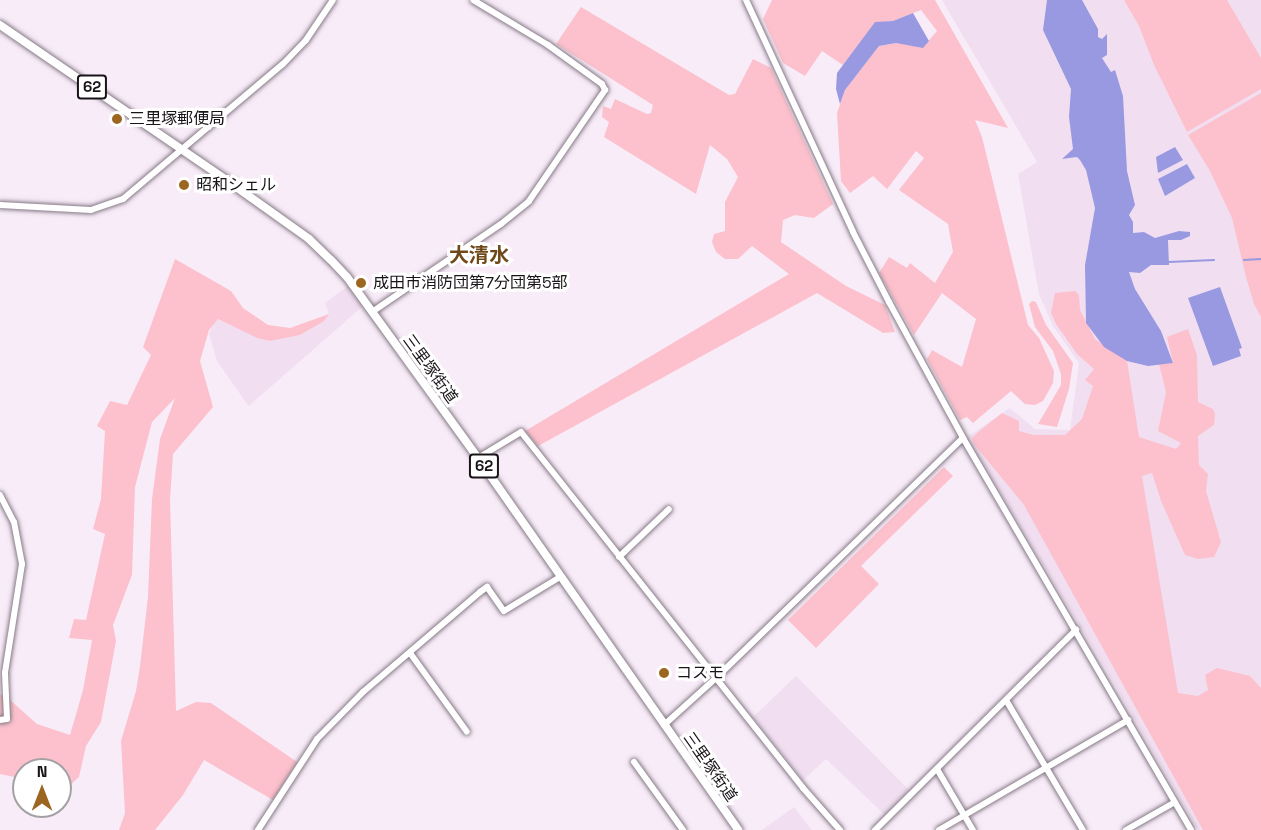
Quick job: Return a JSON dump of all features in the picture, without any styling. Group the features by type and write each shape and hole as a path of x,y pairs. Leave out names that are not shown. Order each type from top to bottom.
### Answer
{"main road":[{"name":"三里塚街道","path":"0,25 183,150 322,249 347,277 478,458 735,829"}],"street":[{"path":"0,205 82,209 104,207 129,194 296,52 333,0"},
{"path":"372,312 501,225 529,201 604,90 602,84 548,45 473,0"},
{"path":"746,0 853,232 963,438 1191,830"},
{"path":"478,458 520,432 803,788 840,830"},
{"path":"664,725 716,678 963,438"},
{"path":"0,495 14,522 22,564 5,674 3,719"},
{"path":"619,557 669,509"},
{"path":"258,830 317,739 363,692 487,587 504,611 560,577"},
{"path":"875,830 1076,630"},
{"path":"410,653 467,732"},
{"path":"1006,700 1083,830"},
{"path":"939,830 1128,720"},
{"path":"634,762 683,830"},
{"path":"937,769 973,830"},
{"path":"1126,830 1175,802"}],"shaded area":[{"path":"772,0 935,0 1008,128 975,120 982,137 1028,325 1039,338 1054,371 1053,383 1043,401 1035,405 1025,404 1011,391 973,423 967,417 960,420 927,359 932,350 962,367 976,319 942,293 914,335 879,273 889,257 907,268 910,263 935,283 953,252 948,224 899,190 924,158 916,151 887,189 873,176 850,193 841,181 837,113 845,90 879,46 896,43 923,47 937,31 921,10 893,21 875,23 843,65 822,51 805,76 783,63 763,19"},
{"path":"942,0 1261,0 1261,830 1198,830 1103,664 967,437 1010,408 1035,429 1070,430 1079,363 1053,326 1039,294 1018,174 1037,162"},
{"path":"1124,0 1227,0 1261,58 1261,89 1187,132 1154,65 1139,26"},
{"path":"581,7 729,95 735,94 753,59 771,68 833,204 814,218 795,215 783,220 781,242 846,286 885,305 895,332 883,333 817,293 538,446 525,431 789,274 752,246 738,259 725,259 716,252 712,242 714,234 725,231 725,202 738,177 727,159 710,145 696,194 604,137 609,122 602,117 603,106 611,109 615,99 647,114 651,113 653,105 556,44"},
{"path":"1261,93 1261,317 1254,304 1246,277 1232,218 1210,171 1188,135"},
{"path":"175,259 231,291 243,308 268,325 290,328 329,314 324,321 300,335 270,341 257,338 218,319 209,330 200,361 213,407 173,454 170,500 176,711 196,702 211,703 297,762 273,800 204,760 183,795 155,830 119,830 125,813 121,741 136,691 140,666 148,597 152,499 160,439 175,398 152,422 135,487 132,575 113,625 116,641 101,722 86,746 79,777 72,784 72,758 12,758 12,776 0,774 0,694 37,724 70,735 83,690 92,640 69,638 74,619 86,620 105,534 93,529 101,499 105,431 97,426 110,401 127,405 151,355 143,347"},
{"path":"349,285 363,306 249,406 217,361 209,334 214,322 218,319 257,338 270,341 329,314 325,303"},
{"path":"1075,291 1079,295 1080,310 1095,339 1127,361 1139,437 1176,449 1181,443 1158,431 1166,392 1159,364 1173,363 1167,337 1188,329 1197,355 1198,402 1213,409 1215,414 1214,425 1198,436 1199,465 1208,474 1206,491 1221,542 1214,557 1198,559 1185,555 1161,501 1152,473 1142,476 1178,693 1198,696 1208,690 1205,675 1217,668 1250,676 1261,688 1261,830 1203,830 1024,505 974,444 972,438 1002,413 1019,421 1019,431 1034,435 1065,435 1082,419 1093,386 1085,380 1094,369 1077,354 1051,313 1055,293"},
{"path":"1032,301 1036,302 1046,325 1073,363 1069,389 1057,427 1038,424 1061,385 1061,374 1053,351 1035,327 1029,304"},
{"path":"944,467 953,476 861,566 879,584 816,648 788,620"},
{"path":"796,676 909,790 885,815 826,759 803,780 753,717"},
{"path":"794,807 812,830 762,830"}],"water":[{"path":"1047,0 1082,0 1098,29 1098,37 1102,39 1107,34 1107,55 1102,58 1111,72 1115,70 1123,96 1127,171 1135,205 1129,215 1133,222 1133,233 1144,232 1155,238 1179,231 1190,232 1190,236 1181,240 1168,240 1169,265 1151,265 1140,273 1129,272 1135,289 1161,331 1173,363 1148,366 1127,361 1104,347 1086,323 1085,265 1095,208 1086,170 1080,160 1077,157 1062,159 1073,149 1069,117 1071,89 1043,30"},
{"path":"913,13 929,41 923,48 896,43 879,46 845,90 840,104 836,89 837,73 875,22 893,21"},
{"path":"1175,147 1183,160 1158,173 1156,157"},
{"path":"1187,164 1195,178 1165,196 1158,179"},
{"path":"1220,287 1242,348 1239,349 1241,356 1213,366 1188,298"}],"waterway":[{"path":"1244,260 1261,259"},
{"path":"1169,262 1214,260"}],"place":[{"name":"三里塚郵便局","path":"117,119"},
{"name":"昭和シェル","path":"184,185"},
{"name":"成田市消防団第7分団第5部","path":"361,283"},
{"name":"コスモ","path":"664,673"}],"district":[{"name":"大清水","path":"479,255"}]}
